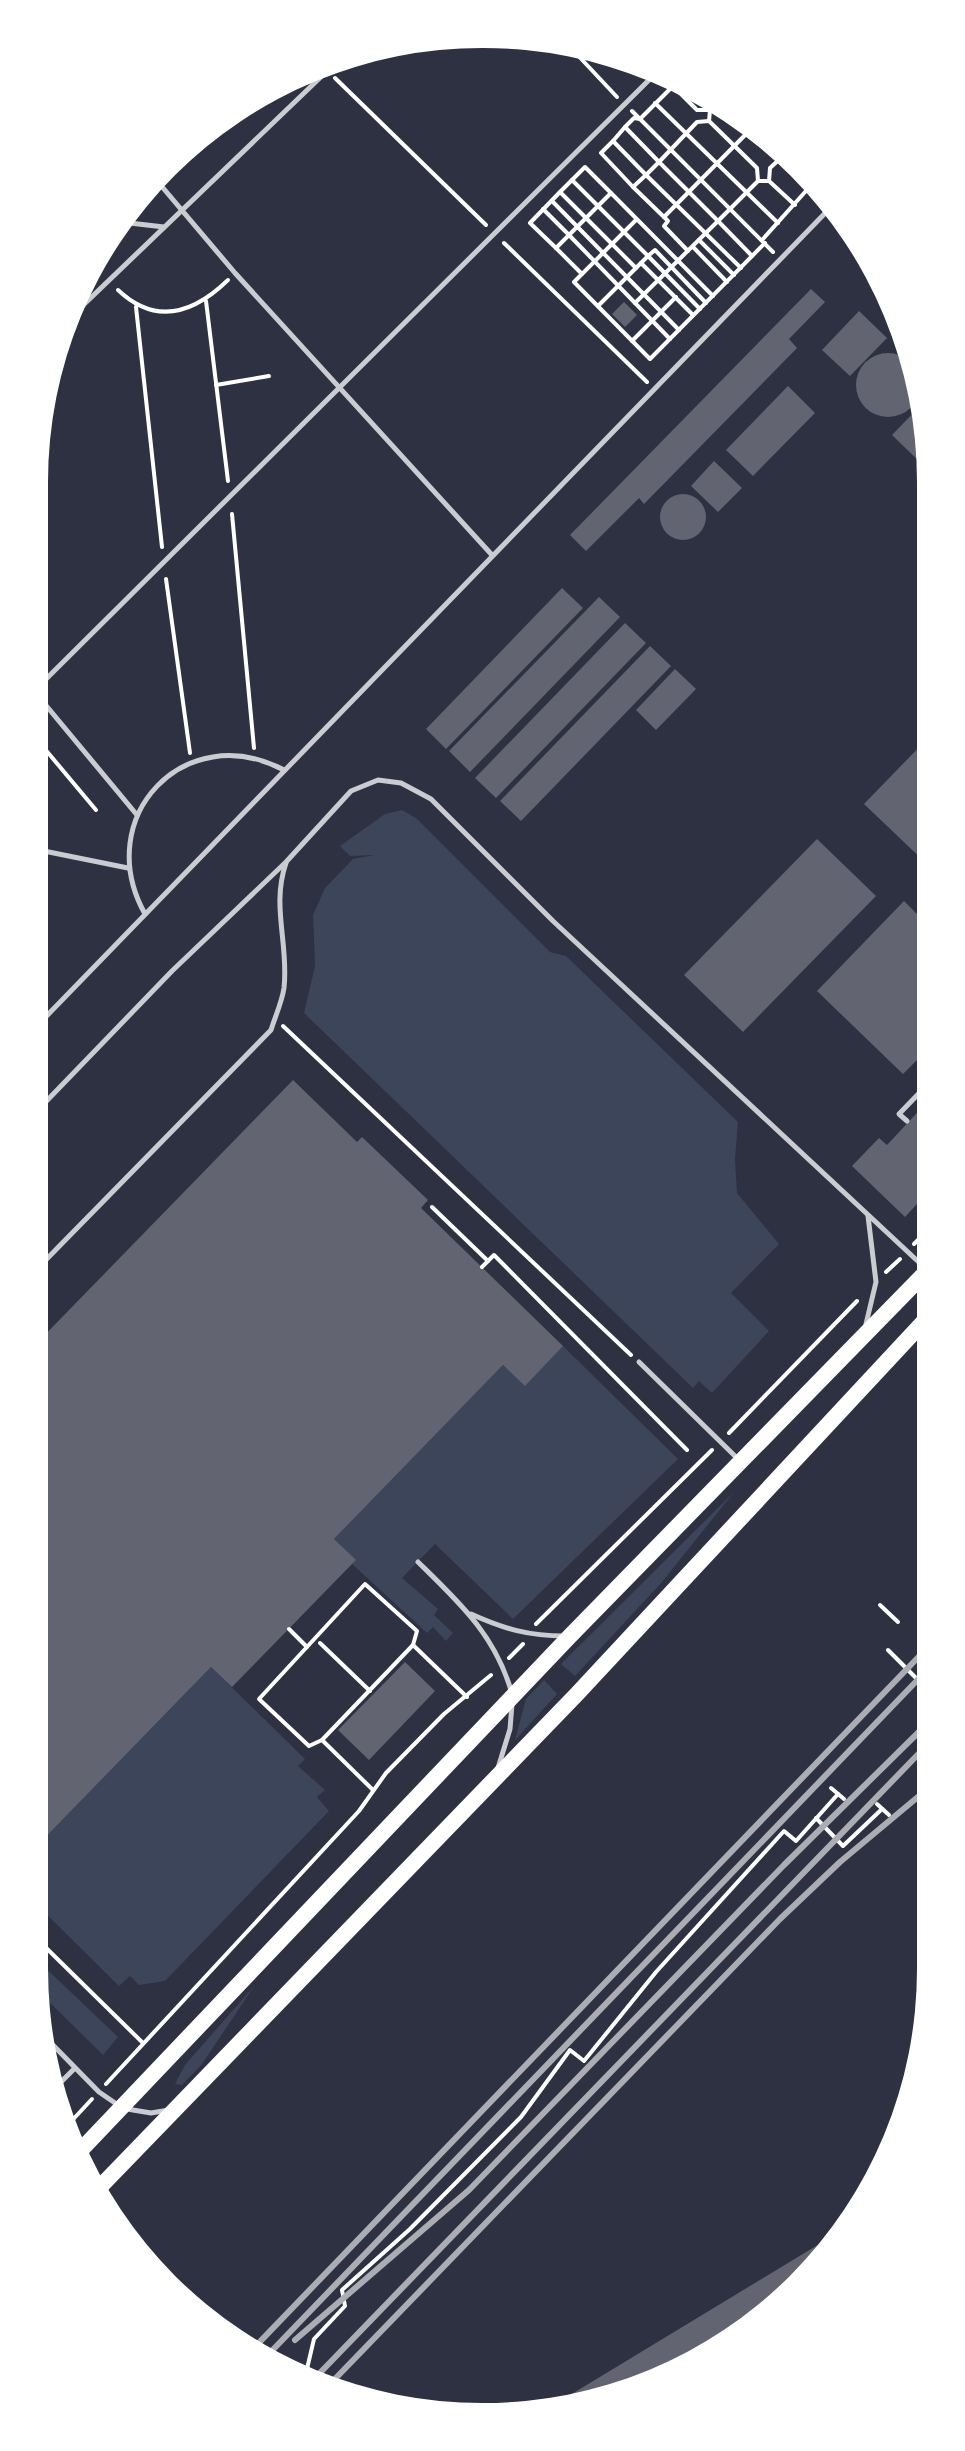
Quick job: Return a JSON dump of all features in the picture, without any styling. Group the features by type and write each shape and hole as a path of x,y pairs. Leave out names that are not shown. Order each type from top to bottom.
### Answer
{"main road":[{"path":"86,2145 512,1696 917,1281"},
{"path":"104,2183 496,1777 917,1329"}],"lane":[{"path":"88,300 317,81"},
{"path":"48,677 648,81"},
{"path":"163,188 235,273 492,555"},
{"path":"48,1014 824,214"},
{"path":"134,223 165,227"},
{"path":"48,708 137,815"},
{"path":"145,914 128,868 131,832 137,815 153,789 191,763 222,755 255,758 284,770"},
{"path":"48,1099 172,971 286,862 351,791 378,780 401,783 431,799 553,921 917,1258"},
{"path":"48,852 128,868"},
{"path":"48,1258 271,1030 284,988 277,908 278,885 286,862"},
{"path":"907,1121 899,1114 917,1095"},
{"path":"852,1347 867,1321 875,1295 875,1259 868,1215"},
{"path":"639,1362 741,1462"},
{"path":"418,1562 470,1613 503,1663 512,1696 510,1729 496,1777"},
{"path":"470,1613 505,1630 530,1636 570,1636"},
{"path":"55,2048 99,2092 122,2108 151,2113 175,2109"},
{"path":"63,2080 75,2068"}],"path":[{"path":"582,60 781,259"},
{"path":"640,119 669,90"},
{"path":"633,187 697,122 697,110 687,99"},
{"path":"655,103 778,223"},
{"path":"697,110 706,110"},
{"path":"709,121 710,112"},
{"path":"640,119 634,118 601,153 668,221 664,226 727,282"},
{"path":"697,122 709,121 735,146 757,168 758,181"},
{"path":"625,127 752,256"},
{"path":"664,217 743,135"},
{"path":"613,141 741,268"},
{"path":"757,168 770,168 776,162"},
{"path":"582,274 530,223 585,167 713,296"},
{"path":"769,181 770,168"},
{"path":"572,180 700,309"},
{"path":"635,303 758,181 769,181 795,205"},
{"path":"560,192 636,268"},
{"path":"556,248 611,193"},
{"path":"637,219 574,282 650,359 741,268 807,193"},
{"path":"552,201 679,330"},
{"path":"543,209 670,339"},
{"path":"699,240 734,275"},
{"path":"598,306 661,244"},
{"path":"655,250 706,303"},
{"path":"641,263 693,315"},
{"path":"108,281 136,307 175,310 192,308 206,301 235,273"},
{"path":"632,341 676,297"},
{"path":"206,301 230,498 255,758"},
{"path":"136,307 164,564 191,763"},
{"path":"216,385 269,376"},
{"path":"48,753 96,810"},
{"path":"275,1018 639,1362"},
{"path":"432,1207 488,1261"},
{"path":"482,1267 494,1255 687,1450"},
{"path":"365,1584 417,1631 413,1645 370,1691 322,1740 309,1746 259,1699 307,1647 365,1584"},
{"path":"880,1605 898,1622"},
{"path":"289,1629 307,1647"},
{"path":"320,1643 370,1691"},
{"path":"413,1645 468,1697"},
{"path":"888,1650 917,1679"},
{"path":"322,1740 373,1790"},
{"path":"831,1788 844,1799"},
{"path":"308,2366 314,2339 345,2306 342,2290 410,2229 521,2117 570,2050 584,2061 656,1972 784,1831 796,1841 838,1794"},
{"path":"877,1804 889,1815"},
{"path":"816,1818 843,1846 882,1809"},
{"path":"48,1950 144,2044"}],"shaded area":[{"path":"402,810 416,818 550,952 566,956 738,1122 735,1159 737,1193 779,1244 731,1293 769,1331 712,1393 699,1381 693,1388 304,1013 315,966 313,915 325,888 353,859 374,855 350,856 340,846 385,814"},
{"path":"563,1346 678,1459 513,1619 435,1544 402,1578 438,1609 434,1615 453,1633 446,1641 433,1627 427,1633 352,1564 355,1561 334,1539 503,1365 525,1385"},
{"path":"734,1492 662,1582 575,1676 561,1664"},
{"path":"211,1667 305,1759 298,1766 325,1790 317,1797 329,1811 165,1981 139,1985 130,1976 119,1986 48,1916 48,1835"},
{"path":"544,1680 557,1694 515,1740 526,1699"},
{"path":"48,1970 118,2037 103,2055 50,2002"},
{"path":"255,1985 202,2064 182,2085 175,2084 185,2065"}],"building":[{"path":"811,289 825,302 789,339 797,348 644,504 639,498 586,551 570,535"},
{"path":"624,302 637,315 625,327 612,314"},
{"path":"859,311 887,338 850,376 822,350"},
{"path":"882,354 898,355 910,407 888,417 870,411 862,403 856,385 862,367 870,359"},
{"path":"788,386 815,413 753,476 726,450"},
{"path":"911,415 916,458 892,435"},
{"path":"714,461 742,488 718,512 691,486"},
{"path":"683,494 699,501 706,517 699,533 683,540 667,533 660,517 667,501"},
{"path":"562,588 583,608 446,749 426,729"},
{"path":"599,597 620,617 470,772 449,751"},
{"path":"625,623 646,643 496,798 475,778"},
{"path":"650,646 671,666 521,821 500,801"},
{"path":"675,669 696,689 656,730 636,710"},
{"path":"917,749 917,855 864,804"},
{"path":"817,839 876,896 743,1032 684,975"},
{"path":"904,901 917,914 917,1060 903,1074 817,991"},
{"path":"293,1080 357,1142 362,1137 428,1200 421,1208 563,1346 525,1386 503,1365 334,1539 356,1560 232,1687 211,1667 48,1835 48,1332"},
{"path":"917,1113 917,1204 905,1217 852,1166 879,1138 887,1145"},
{"path":"405,1662 435,1691 369,1760 338,1730"},
{"path":"817,2246 769,2295 700,2345 649,2370 572,2394"}],"railway":[{"path":"260,2342 917,1659"},
{"path":"273,2349 917,1681"},
{"path":"295,2340 469,2190 784,1865 917,1734"},
{"path":"321,2372 917,1755"},
{"path":"336,2378 780,1919 840,1862 917,1798"}]}
